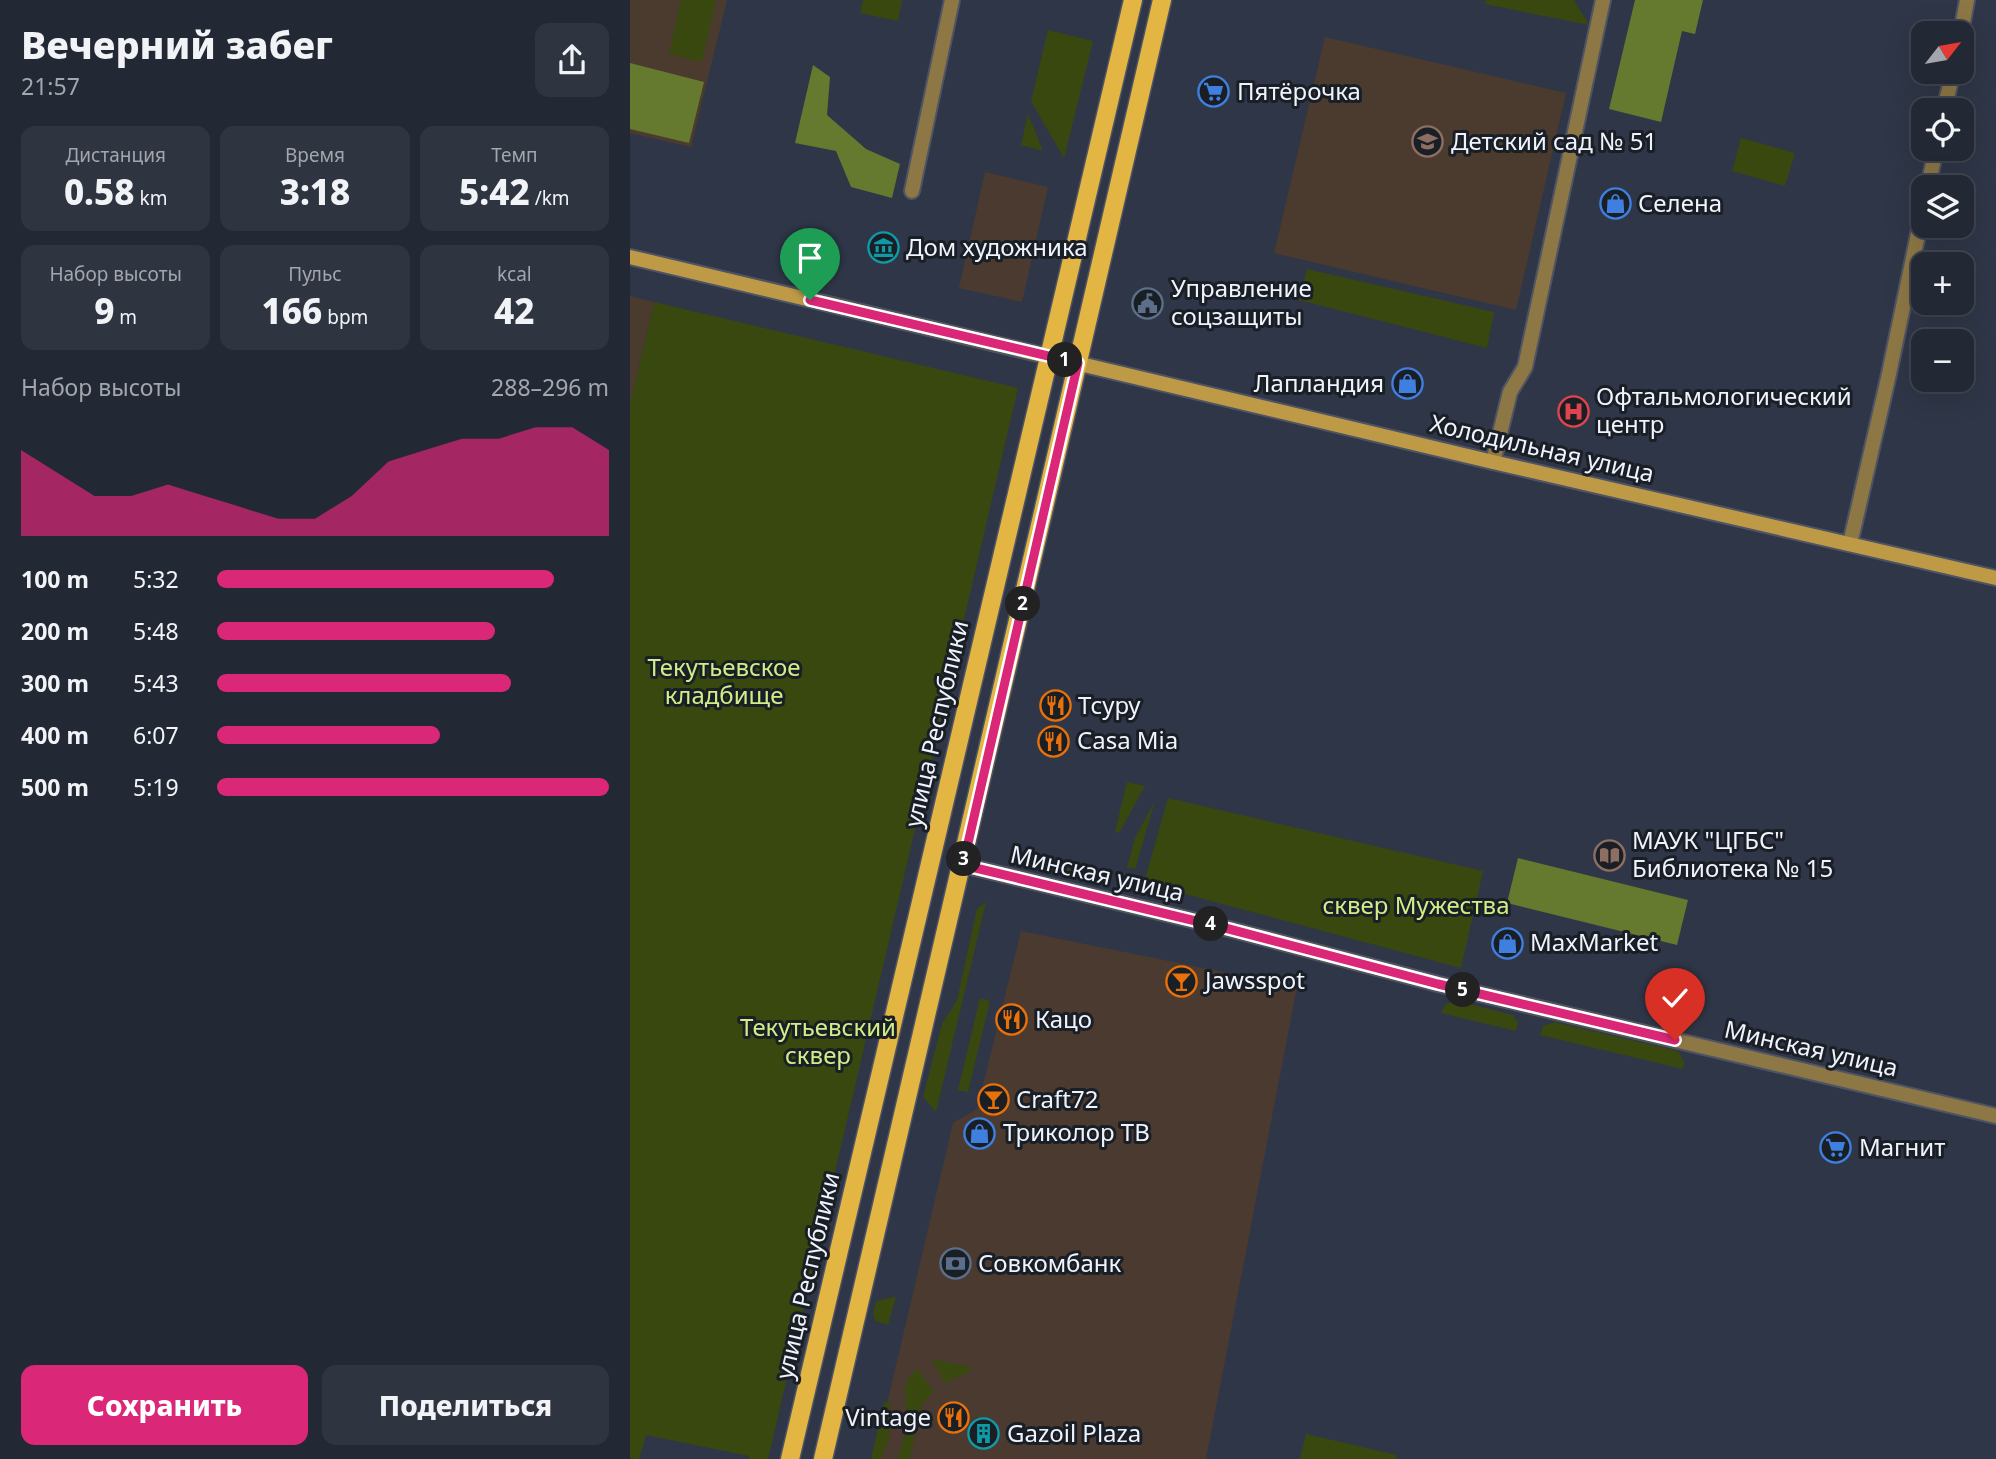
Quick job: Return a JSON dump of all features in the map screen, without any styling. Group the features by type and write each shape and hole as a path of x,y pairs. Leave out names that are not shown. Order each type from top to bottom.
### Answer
{"main road":[{"name":"улица Республики","path":"790,1459 1133,0"},
{"path":"823,1459 1163,0"}],"street":[{"path":"912,191 952,0"},
{"path":"1493,462 1510,392 1525,367 1603,0"},
{"path":"1963,21 1967,0"},
{"path":"1850,544 1917,238"},
{"path":"630,257 1049,357"},
{"name":"Холодильная улица","path":"1049,357 1996,578"},
{"name":"Минская улица","path":"963,865 1229,929 1459,989 1996,1116"}],"shaded area":[{"path":"630,0 727,0 691,147 630,133"},
{"name":"Детский сад № 51","path":"1325,37 1566,93 1516,310 1274,253"},
{"path":"985,172 1048,187 1022,302 959,288"},
{"path":"630,296 654,302 630,405"},
{"path":"1021,931 1297,987 1206,1459 874,1459 953,1123 977,1109"}],"green space":[{"path":"681,0 716,0 702,62 669,54"},
{"path":"863,0 902,0 898,21 860,13"},
{"path":"1486,0 1574,0 1589,25 1485,4"},
{"path":"1635,0 1703,0 1695,34 1682,31 1661,122 1609,109"},
{"path":"1048,30 1093,41 1064,158 1031,101"},
{"path":"630,63 704,82 689,143 630,129"},
{"path":"813,65 830,77 827,115 866,149 900,164 892,198 851,187 836,151 795,143"},
{"path":"1028,114 1043,151 1021,145"},
{"path":"1741,138 1795,153 1785,186 1732,171"},
{"path":"1307,269 1494,312 1487,348 1299,300"},
{"path":"654,302 1018,388 768,1459 749,1459 749,1456 646,1435 639,1459 630,1458 630,405"},
{"path":"1127,782 1145,786 1119,833 1115,832"},
{"name":"сквер Мужества","path":"1168,798 1483,871 1461,968 1144,883"},
{"path":"1155,801 1135,869 1127,867 1135,838"},
{"path":"1018,857 1104,877 1093,882 1016,863"},
{"path":"1518,858 1688,900 1677,945 1507,903"},
{"path":"986,902 936,1112 923,1097 942,1024 957,1000 977,909"},
{"path":"980,998 990,1001 968,1092 958,1090"},
{"path":"1457,1001 1513,1015 1518,1023 1516,1031 1441,1013 1446,1004"},
{"path":"1554,1022 1678,1051 1684,1061 1683,1069 1540,1035 1543,1026"},
{"path":"896,1297 888,1325 876,1321 873,1315 876,1301"},
{"path":"931,1359 971,1367 969,1372 945,1383"},
{"path":"917,1368 934,1392 921,1406 910,1459 897,1459 907,1419 905,1388 907,1380"},
{"path":"884,1402 891,1404 889,1440 881,1459 871,1459"},
{"path":"1306,1434 1397,1455 1396,1459 1300,1459"}],"place":[{"name":"Пятёрочка","path":"1214,92"},
{"name":"Детский сад № 51","path":"1428,142"},
{"name":"Селена","path":"1615,204"},
{"name":"Дом художника","path":"883,248"},
{"name":"Управление соцзащиты","path":"1148,303"},
{"name":"Лапландия","path":"1407,384"},
{"name":"Офтальмологический центр","path":"1573,411"},
{"name":"Тсуру","path":"1055,706"},
{"name":"Casa Mia","path":"1054,741"},
{"name":"МАУК \"ЦГБС\" Библиотека № 15","path":"1609,855"},
{"name":"MaxMarket","path":"1507,943"},
{"name":"Jawsspot","path":"1182,981"},
{"name":"Кацо","path":"1012,1020"},
{"name":"Craft72","path":"993,1100"},
{"name":"Триколор ТВ","path":"980,1133"},
{"name":"Магнит","path":"1836,1148"},
{"name":"Совкомбанк","path":"955,1264"},
{"name":"Vintage","path":"954,1418"},
{"name":"Gazoil Plaza","path":"984,1434"}],"route":[{"path":"810,300 1078,363 963,865 1229,929 1438,984 1675,1040"}],"park label":[{"name":"Текутьевское кладбище","path":"724,682"},
{"name":"Текутьевский сквер","path":"818,1042"}]}
